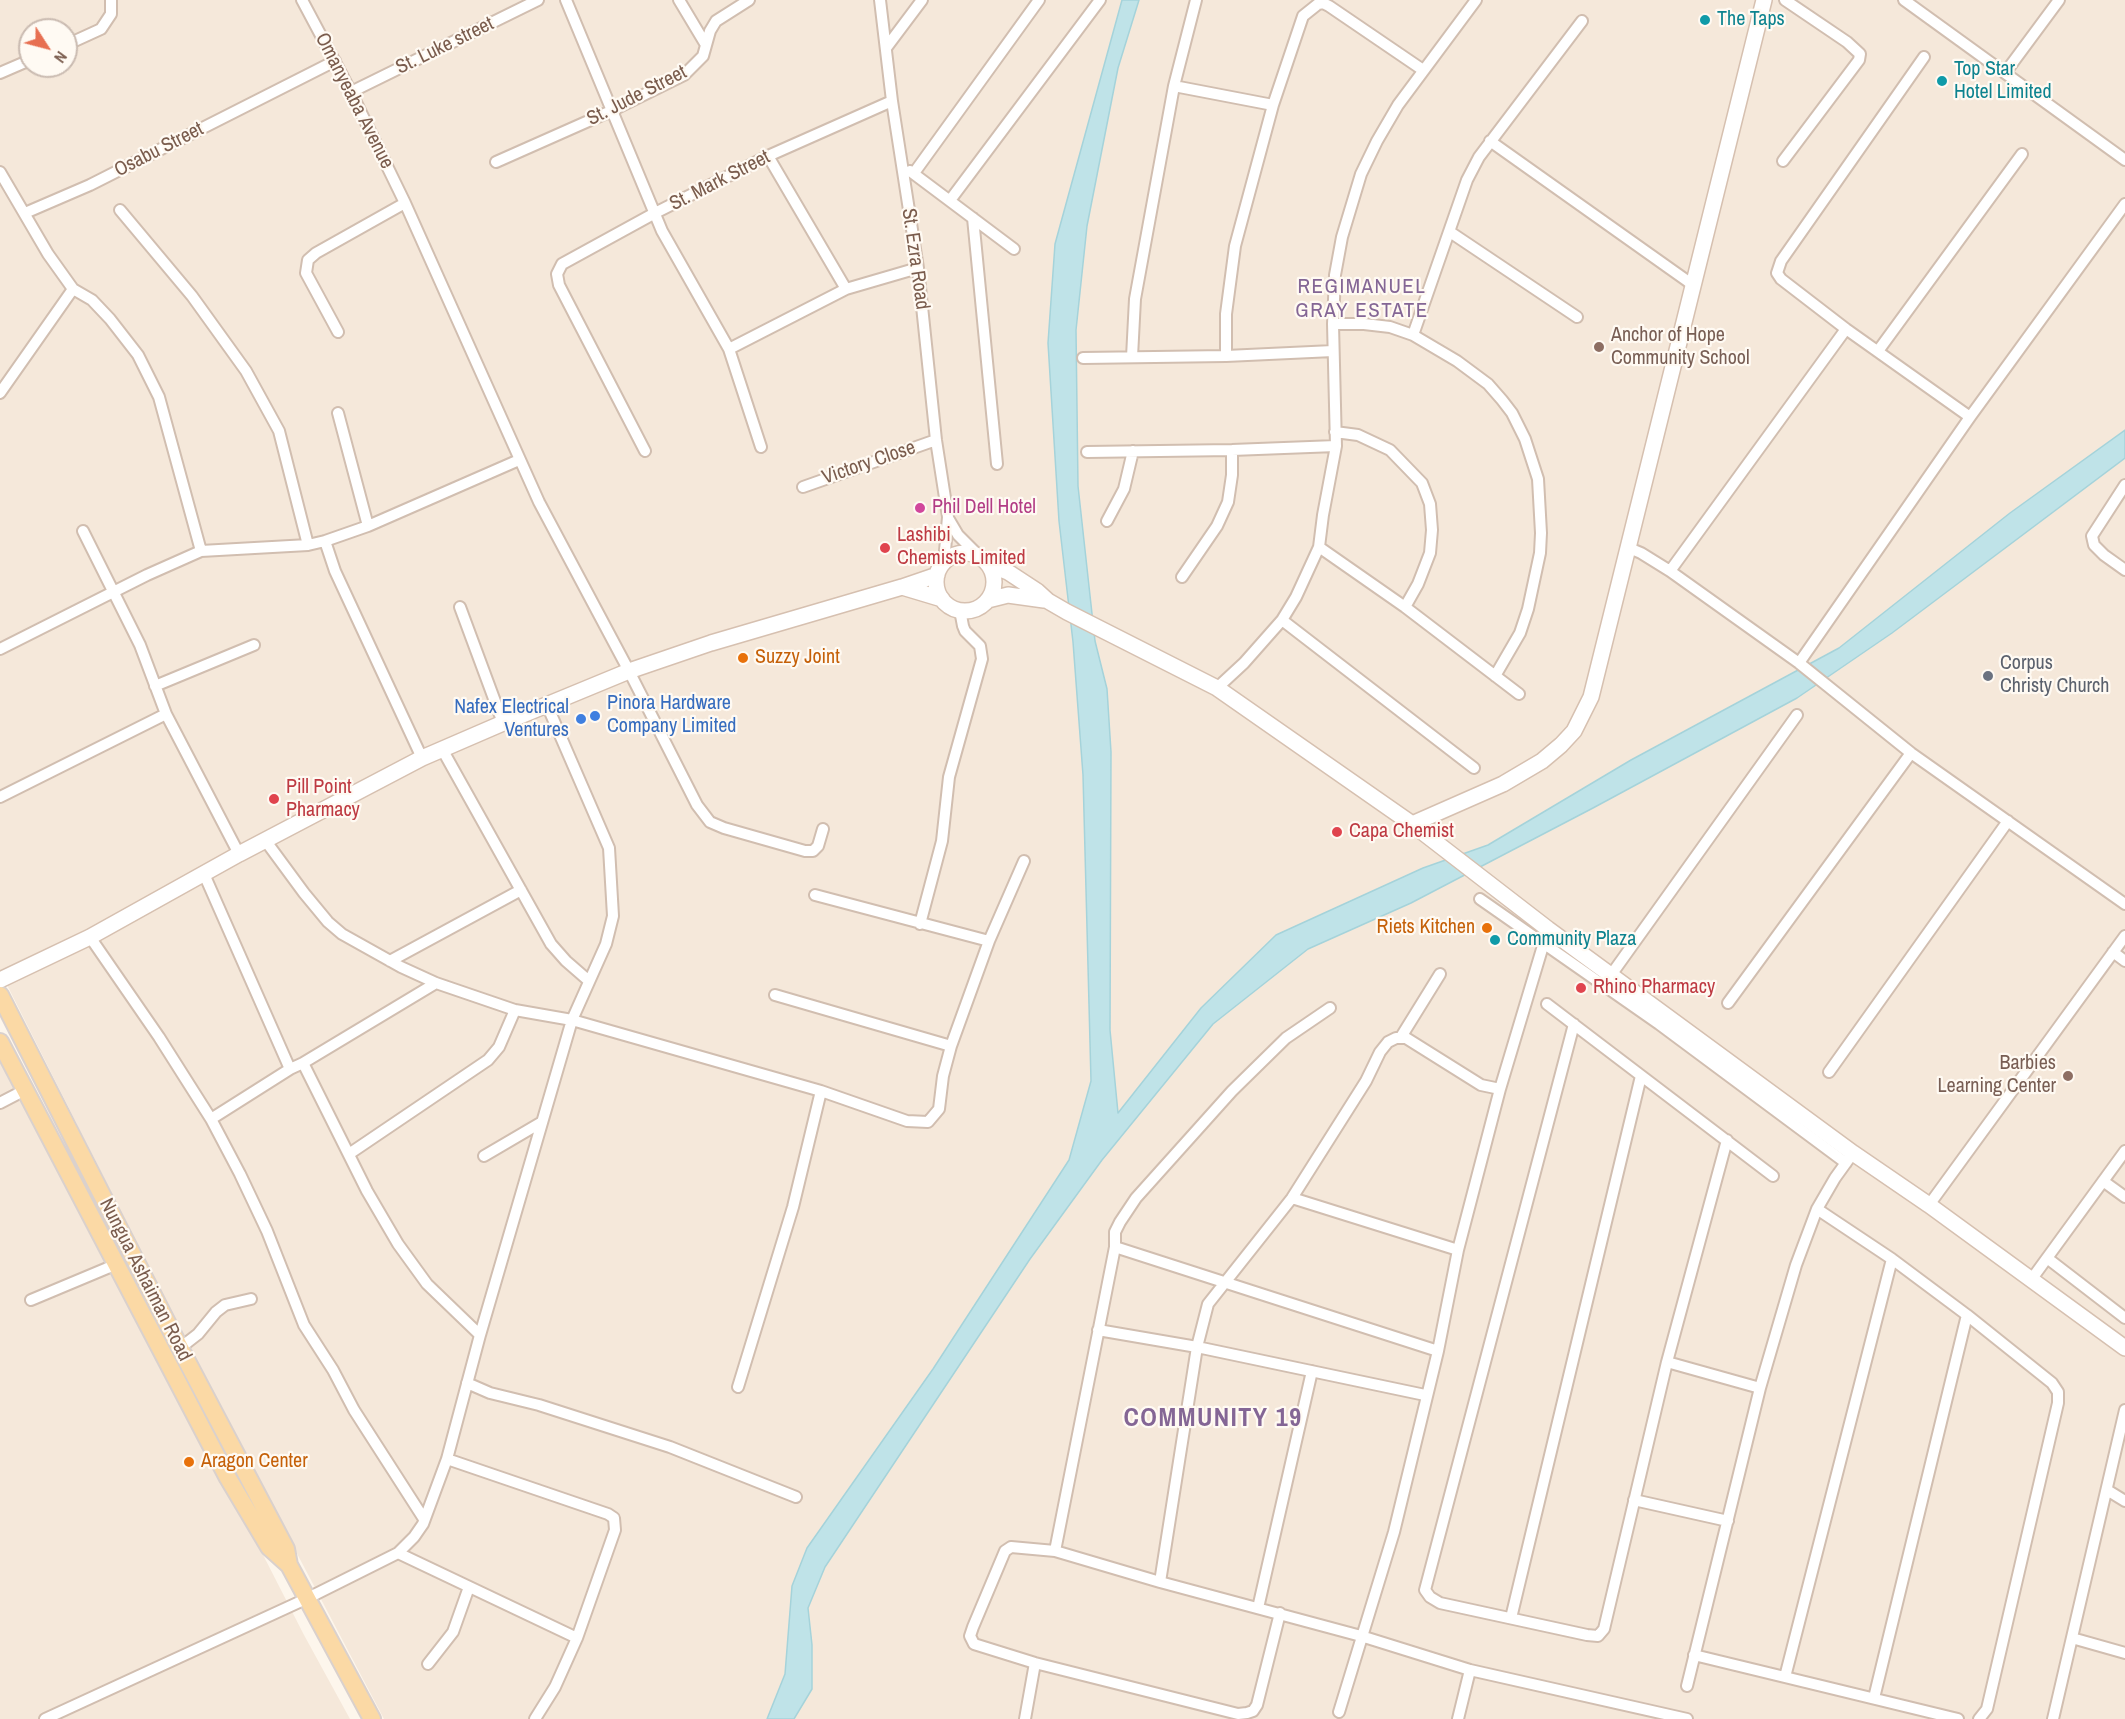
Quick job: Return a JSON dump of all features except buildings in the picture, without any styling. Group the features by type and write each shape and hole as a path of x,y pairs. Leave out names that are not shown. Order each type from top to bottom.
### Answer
{"main road":[{"name":"Nungua Ashaiman Road","path":"0,995 180,1348 276,1544"},
{"name":"Nungua Ashaiman Road","path":"0,1042 228,1478 289,1565 372,1719"}],"street":[{"path":"78,40 101,29 111,14 111,0"},
{"name":"Omanyeaba Avenue","path":"302,0 351,92 405,203 539,502 697,805 710,822 724,828 805,851 813,851 818,846 823,829"},
{"name":"St. Luke street","path":"351,92 538,0"},
{"path":"566,0 662,231 729,349 761,447"},
{"path":"679,0 706,45"},
{"name":"St. Jude Street","path":"496,162 611,111 684,75 703,56 710,31 716,21 749,0"},
{"name":"St. Ezra Road","path":"880,0 892,101 918,268 936,440 948,518"},
{"path":"886,48 922,0"},
{"path":"914,173 1039,0"},
{"path":"951,199 1100,0"},
{"path":"1132,357 1135,299 1174,86 1196,0"},
{"path":"1217,688 1244,663 1282,620 1296,597 1319,547 1336,446 1333,351 1335,275 1342,237 1361,174 1398,105 1476,0"},
{"path":"1412,824 1503,784 1542,761 1574,731 1591,697 1764,0"},
{"path":"1783,161 1859,60 1860,54 1847,42 1785,0"},
{"path":"1906,0 2125,160"},
{"path":"2005,73 2059,0"},
{"path":"1226,356 1226,314 1235,246 1273,105 1303,16 1318,4 1323,3 1423,70"},
{"path":"1413,335 1467,180 1491,141 1582,21"},
{"path":"1924,57 1778,268 1777,273 1781,279 1846,328 1970,417"},
{"name":"Osabu Street","path":"25,213 90,185 335,61"},
{"path":"0,73 18,65"},
{"path":"1174,86 1273,105"},
{"name":"St. Mark Street","path":"645,451 559,285 557,274 562,264 655,213 768,156 892,101"},
{"path":"1491,141 1694,285"},
{"path":"1878,351 2022,154"},
{"path":"768,156 846,289"},
{"path":"902,166 951,199 1014,249"},
{"path":"0,172 48,254 73,289 92,300 138,355 159,397 201,551"},
{"path":"338,332 306,273 308,260 335,241 405,203"},
{"path":"1800,664 1970,417 2125,204"},
{"path":"120,210 192,296 246,371 279,431 308,545"},
{"path":"973,218 997,464"},
{"path":"1450,231 1577,317"},
{"path":"729,349 846,289 918,268"},
{"path":"0,393 73,289"},
{"path":"1333,324 1390,327 1413,335 1488,384 1512,412 1525,439 1538,479 1540,543 1528,609 1520,633 1495,676"},
{"path":"1670,571 1846,328"},
{"path":"1083,358 1226,356 1333,351"},
{"path":"338,413 368,526"},
{"path":"1335,432 1358,435 1389,450 1422,483 1430,504 1432,530 1430,553 1406,607"},
{"name":"Victory Close","path":"803,486 936,440"},
{"path":"1087,452 1336,446"},
{"path":"1182,577 1217,526 1228,502 1232,475 1232,450"},
{"path":"1107,521 1124,489 1131,469 1133,451"},
{"path":"0,648 201,551 308,545 325,541 368,526 519,460"},
{"path":"2125,485 2092,536 2094,544 2104,555 2125,570"},
{"path":"948,518 958,535 993,573 995,582 988,600"},
{"path":"948,518 937,588 942,599 950,607 970,610 980,607 988,600 1008,595 1048,601"},
{"path":"83,531 140,645 166,714 239,854"},
{"path":"325,541 335,571 422,758"},
{"path":"1319,547 1406,607 1519,694"},
{"path":"1629,548 1670,571 1800,664 1911,753 2125,904"},
{"path":"0,980 90,937 265,840 442,749 629,671 711,643 902,587 940,568 960,553 969,552 1008,572 1067,612 1217,688 1412,824 1546,936 1659,1024 1850,1158 1929,1205 2125,1348"},
{"path":"902,587 942,599"},
{"path":"460,607 503,723"},
{"path":"920,924 942,841 949,777 982,659 980,646 965,631 960,610"},
{"path":"1282,620 1474,768"},
{"path":"155,686 254,645"},
{"path":"45,1719 308,1598 398,1553 414,1537 424,1520 447,1459 480,1335 572,1020 606,944 613,916 609,848 547,705"},
{"path":"0,797 166,714"},
{"path":"1611,975 1797,715"},
{"path":"442,749 551,944 589,981"},
{"path":"1728,1003 1911,753"},
{"path":"1828,1072 2008,821"},
{"path":"265,840 328,922 342,934 436,983 515,1010 572,1020 821,1091 907,1121 928,1122 939,1109 943,1076 951,1046 989,941 1024,861"},
{"path":"204,874 290,1069"},
{"path":"390,961 521,890"},
{"path":"815,895 989,941"},
{"path":"1480,899 1611,975 1850,1158"},
{"path":"1339,1712 1394,1532 1425,1395 1438,1350 1458,1250 1500,1089 1546,936"},
{"path":"1929,1205 2125,936"},
{"path":"90,937 159,1037 211,1119 267,1231 304,1325 354,1410 424,1520"},
{"path":"2113,952 2125,961"},
{"path":"1160,1582 1197,1347 1208,1304 1292,1198 1366,1081 1380,1052 1388,1042 1401,1037 1440,974"},
{"path":"211,1119 290,1069 436,983"},
{"path":"775,995 951,1046"},
{"path":"1547,1004 1773,1176"},
{"path":"1055,1551 1115,1247 1115,1232 1136,1197 1232,1091 1286,1038 1330,1008"},
{"path":"348,1154 488,1060 499,1047 515,1010"},
{"path":"1574,1024 1425,1590 1430,1597 1440,1603 1587,1635 1598,1635 1604,1629 1667,1362 1727,1140"},
{"path":"1401,1037 1416,1042 1481,1085 1500,1089"},
{"path":"303,1063 372,1200 416,1270 480,1335"},
{"path":"1511,1618 1641,1076"},
{"path":"0,1103 25,1090"},
{"path":"738,1386 793,1207 821,1091"},
{"path":"484,1156 542,1122"},
{"path":"2031,1280 2125,1151"},
{"path":"1687,1686 1760,1388 1796,1265 1817,1209 1850,1158"},
{"path":"2103,1181 2125,1197"},
{"path":"1292,1198 1458,1250"},
{"path":"1817,1209 1892,1259 2052,1383 2058,1392 2058,1403 1987,1709 1979,1719"},
{"path":"1115,1247 1438,1350"},
{"path":"2047,1258 2125,1318"},
{"path":"1785,1677 1892,1259"},
{"path":"31,1299 117,1263"},
{"path":"180,1348 198,1334 216,1312 225,1305 251,1299"},
{"path":"1874,1698 1967,1316"},
{"path":"1098,1329 1197,1347 1425,1395"},
{"path":"1667,1362 1760,1388"},
{"path":"1258,1608 1312,1371"},
{"path":"467,1383 490,1393 539,1405 670,1447 796,1497"},
{"path":"2053,1719 2125,1410"},
{"path":"447,1459 614,1518 615,1530 577,1638 555,1687 535,1719"},
{"path":"2107,1490 2125,1501"},
{"path":"1634,1500 1728,1521"},
{"path":"1280,1613 1257,1706 1253,1711 1238,1714 979,1647 974,1644 970,1636 1005,1551 1011,1547 1055,1551 1160,1582 1280,1613 1361,1636 1470,1670 1674,1718 1687,1719"},
{"path":"398,1553 577,1638"},
{"path":"428,1664 453,1632 470,1587"},
{"path":"2072,1638 2125,1653"},
{"path":"1694,1655 1958,1719"},
{"path":"1025,1719 1035,1663"},
{"path":"1458,1719 1470,1670"}],"shaded area":[{"path":"0,0 1122,0 1055,244 1048,343 1059,521 1073,642 1083,775 1091,1081 1069,1160 933,1369 807,1548 792,1586 785,1674 767,1719 384,1719 200,1369 0,971"},
{"path":"1139,0 2125,0 2125,430 2010,513 1839,648 1631,760 1488,845 1423,868 1276,935 1201,1008 1118,1113 1110,1030 1111,752 1107,689 1095,641 1078,486 1076,330 1087,226 1118,68"},
{"path":"2125,458 2125,1719 794,1719 812,1689 812,1645 808,1608 825,1567 1030,1259 1102,1160 1213,1024 1308,949 1411,903 1797,698 1892,633"},
{"path":"0,1040 304,1635 350,1719 0,1719"}],"water":[{"path":"1122,0 1139,0 1118,68 1087,226 1076,330 1078,486 1095,641 1107,689 1111,752 1110,1030 1118,1113 1201,1008 1276,935 1423,868 1488,845 1631,760 1839,648 2010,513 2125,430 2125,458 1892,633 1797,698 1411,903 1308,949 1213,1024 1102,1160 1030,1259 825,1567 808,1608 812,1645 812,1689 794,1719 767,1719 785,1674 792,1586 807,1548 933,1369 1069,1160 1091,1081 1083,775 1073,642 1059,521 1048,343 1055,244"}],"place":[{"name":"The Taps","path":"1705,20"},
{"name":"Top Star Hotel Limited","path":"1942,81"},
{"name":"Anchor of Hope Community School","path":"1599,347"},
{"name":"Phil Dell Hotel","path":"920,508"},
{"name":"Lashibi Chemists Limited","path":"885,548"},
{"name":"Suzzy Joint","path":"743,658"},
{"name":"Corpus Christy Church","path":"1988,676"},
{"name":"Pinora Hardware Company Limited","path":"595,716"},
{"name":"Nafex Electrical Ventures","path":"581,719"},
{"name":"Pill Point Pharmacy","path":"274,799"},
{"name":"Capa Chemist","path":"1337,832"},
{"name":"Riets Kitchen","path":"1487,928"},
{"name":"Community Plaza","path":"1495,940"},
{"name":"Rhino Pharmacy","path":"1581,988"},
{"name":"Barbies Learning Center","path":"2068,1076"},
{"name":"Aragon Center","path":"189,1462"}],"district":[{"name":"REGIMANUEL GRAY ESTATE","path":"1362,299"},
{"name":"COMMUNITY 19","path":"1213,1419"}]}
